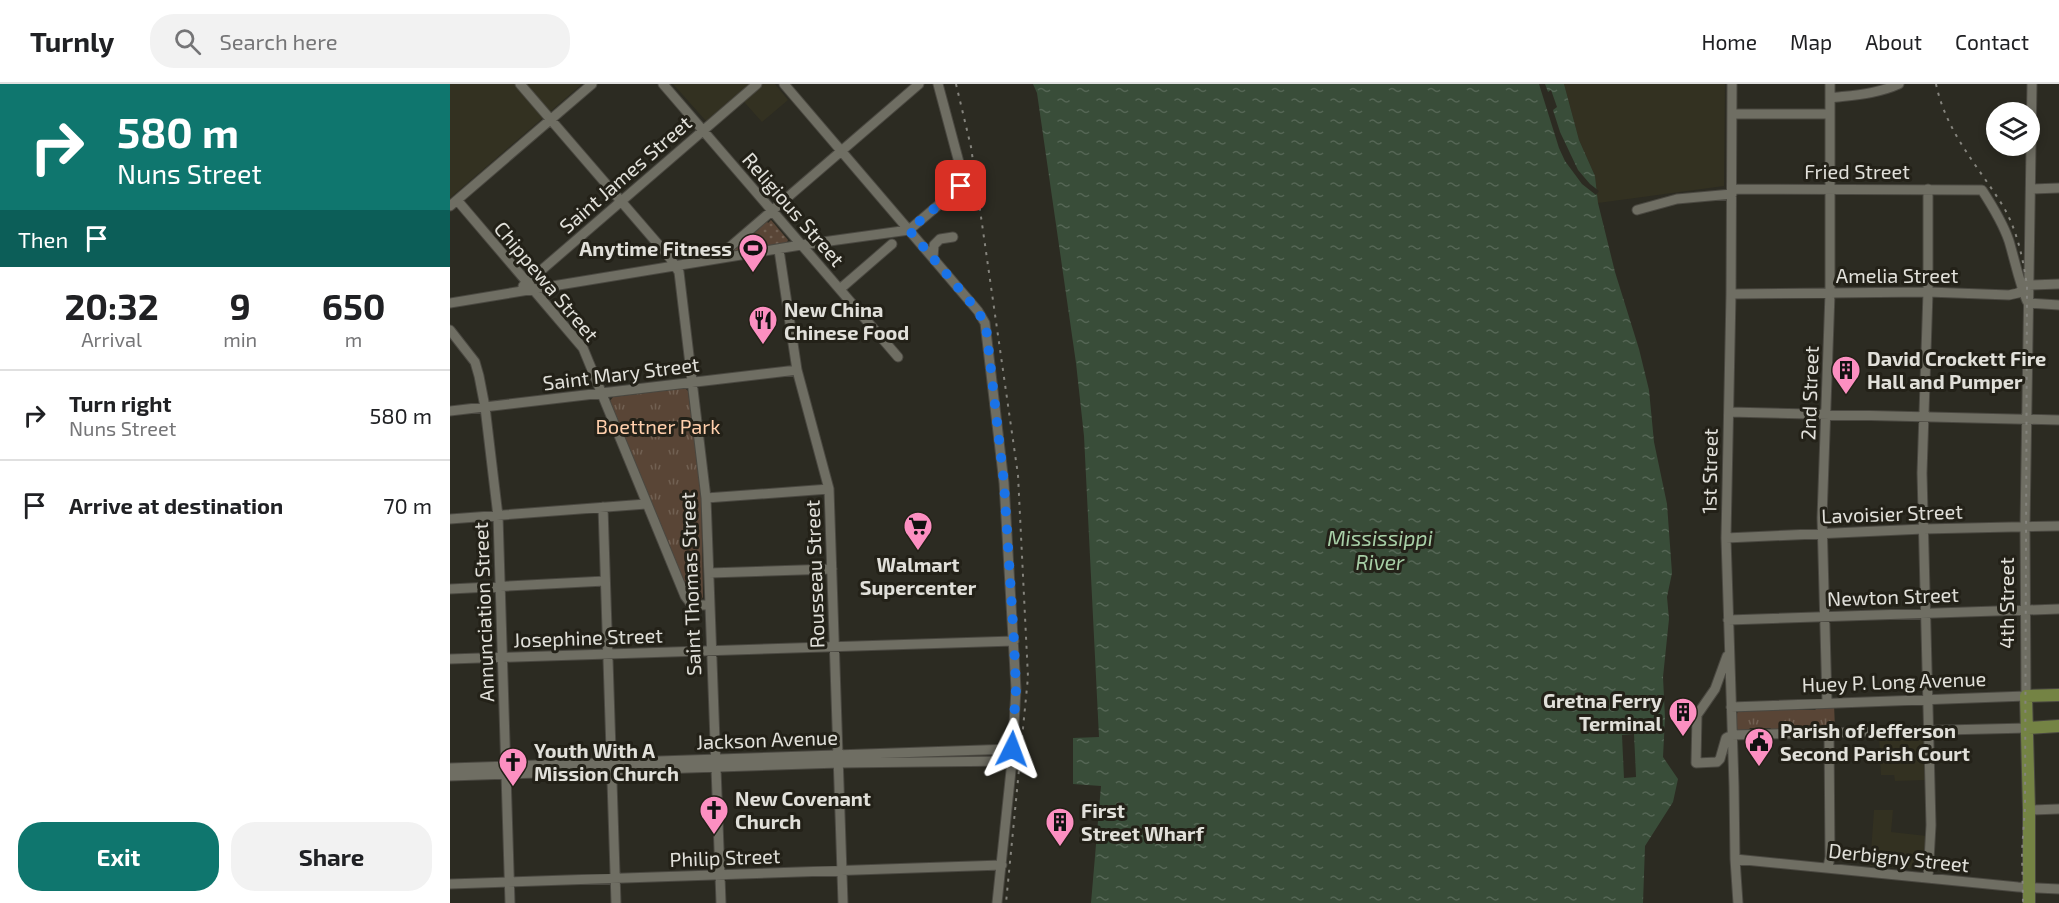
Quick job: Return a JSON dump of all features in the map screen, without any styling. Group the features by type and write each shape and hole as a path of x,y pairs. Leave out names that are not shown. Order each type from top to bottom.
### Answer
{"main road":[{"name":"Huey P. Long Avenue","path":"2026,696 2059,695"},
{"name":"4th Street","path":"2026,696 2029,903"},
{"path":"2028,728 2059,726"}],"street":[{"path":"520,84 676,266"},
{"path":"453,203 592,84"},
{"name":"Religious Street","path":"663,84 898,357"},
{"name":"Saint James Street","path":"450,303 516,292 529,286 620,201 757,84"},
{"path":"784,84 978,311 985,323 1004,483 1016,689 1012,761 997,903"},
{"path":"715,261 919,84"},
{"path":"529,286 715,261 801,245 909,230 964,181 938,84"},
{"name":"1st Street","path":"1732,84 1726,538 1738,903"},
{"name":"2nd Street","path":"1827,702 1822,534 1830,293 1830,84"},
{"path":"1830,98 1863,94 1899,84"},
{"name":"4th Street","path":"2026,696 2025,526 2028,303 2026,287 2031,189 2032,84"},
{"path":"1733,114 1830,114"},
{"path":"2031,189 2059,188"},
{"name":"Fried Street","path":"1637,210 1677,199 1732,192 1830,189 1982,190 1997,214 2026,287"},
{"path":"1928,189 1923,529 1931,825 1928,878"},
{"name":"Chippewa Street","path":"453,203 583,348 688,602 696,606 710,605"},
{"path":"933,258 934,244 940,239 953,237"},
{"path":"840,290 892,244"},
{"name":"Rousseau Street","path":"779,250 797,370 828,489 843,903"},
{"name":"Saint Thomas Street","path":"676,266 679,272 706,498 721,903"},
{"name":"Amelia Street","path":"1731,294 1928,292 2009,295 2018,293 2026,287 2059,284"},
{"path":"2028,303 2059,305"},
{"name":"Annunciation Street","path":"450,330 476,362 485,407 498,516 510,903"},
{"name":"Saint Mary Street","path":"450,411 797,370"},
{"path":"1729,412 2059,420"},
{"path":"706,498 828,489"},
{"path":"450,519 646,504"},
{"path":"603,507 615,903"},
{"name":"Lavoisier Street","path":"1726,538 1923,529 2059,526"},
{"path":"709,573 832,569"},
{"path":"450,589 605,581"},
{"name":"Newton Street","path":"1728,620 2059,609"},
{"name":"Josephine Street","path":"450,659 1014,641"},
{"path":"1729,651 1715,689 1697,715 1696,763 1717,762 1726,738 1732,735 2028,728"},
{"name":"Huey P. Long Avenue","path":"1731,706 2026,696"},
{"path":"1828,867 1830,857 1829,733"},
{"name":"Jackson Avenue","path":"450,776 506,770 839,759 1012,749"},
{"name":"Jackson Avenue","path":"839,759 1012,761"},
{"name":"Jackson Avenue","path":"450,768 506,770"},
{"path":"2029,810 2059,809"},
{"name":"Derbigny Street","path":"1735,859 2059,889"},
{"name":"Philip Street","path":"450,884 1002,865"}],"shaded area":[{"path":"450,84 582,84 450,198"},
{"path":"673,84 775,84 788,100 762,122 737,94 706,121"},
{"path":"1564,84 1725,84 1724,186 1598,203 1595,176 1579,140"},
{"path":"1925,734 1926,780 1895,781 1894,775 1881,775 1879,736"},
{"path":"1874,810 1893,810 1891,832 1927,836 1921,869 1870,866"}],"green space":[{"path":"766,220 768,223 771,220 788,240 786,244 733,253 732,249 759,229 758,227"},
{"name":"Boettner Park","path":"685,388 688,391 701,489 703,597 701,600 694,601 610,401 613,397"},
{"path":"1834,704 1835,729 1813,731 1817,727 1790,727 1785,732 1768,733 1771,728 1750,728 1746,733 1738,730 1735,724 1740,709 1773,711 1778,706 1794,706 1790,710 1815,710 1820,705"}],"water":[{"name":"Mississippi River","path":"1033,84 1564,84 1579,140 1595,176 1598,203 1615,272 1639,349 1649,390 1654,442 1667,504 1672,573 1667,597 1669,619 1663,677 1665,718 1663,757 1678,779 1673,802 1645,846 1643,903 1091,903 1101,786 1073,784 1073,738 1099,737 1084,436 1076,363 1037,93"}],"pier":[{"path":"1539,84 1545,84 1548,92 1551,90 1557,107 1553,110 1560,132 1578,170 1599,191 1596,195 1582,184 1565,161"},
{"path":"1634,734 1636,777 1624,778 1622,735"}],"railway":[{"path":"956,84 971,147 1018,475 1028,677 1006,903"},
{"path":"1936,84 1947,118 1955,133 2008,215 2019,244 2027,286 2023,903"}],"place":[{"name":"Anytime Fitness","path":"753,274"},
{"name":"New China Chinese Food","path":"763,346"},
{"name":"David Crockett Fire Hall and Pumper","path":"1846,396"},
{"name":"Walmart Supercenter","path":"918,552"},
{"name":"Gretna Ferry Terminal","path":"1683,738"},
{"name":"Parish of Jefferson Second Parish Court","path":"1759,768"},
{"name":"Youth With A Mission Church","path":"513,788"},
{"name":"New Covenant Church","path":"714,836"},
{"name":"First Street Wharf","path":"1060,848"}],"route":[{"path":"961,186 909,230 978,311 986,327 1004,483 1014,641 1016,689 1012,749"}]}
